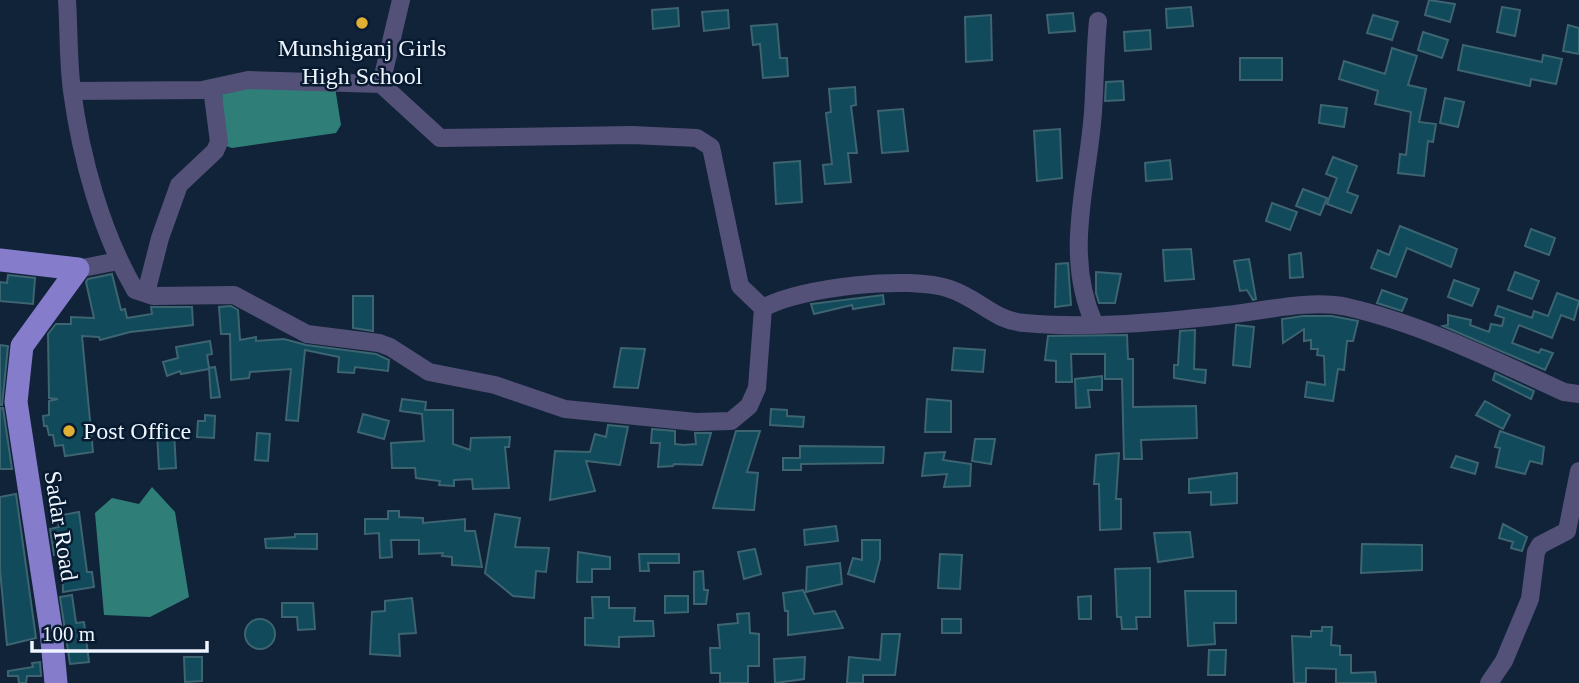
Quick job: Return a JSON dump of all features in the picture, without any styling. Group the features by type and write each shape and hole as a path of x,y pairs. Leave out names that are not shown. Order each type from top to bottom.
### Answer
{"main road":[{"path":"0,260 78,269"},
{"name":"Sadar Road","path":"56,683 51,630 16,402 22,346 78,269"}],"street":[{"path":"67,0 72,91 88,168 118,261 135,289 146,293 234,295 307,334 379,343 429,372 495,385 565,409 696,422 731,421 749,406 757,388 763,308"},
{"path":"381,84 401,0"},
{"path":"1094,323 1085,303 1079,270 1079,213 1093,113 1098,21"},
{"path":"72,91 212,88 248,80 381,84 440,138 632,135 697,138 710,147 740,286 763,308"},
{"path":"146,293 160,238 179,185 215,151 219,142 212,88"},
{"path":"78,269 118,261"},
{"path":"763,308 803,292 888,284 949,288 972,299 1002,320 1027,324 1164,322 1309,306 1345,307 1443,338 1564,392 1579,394"},
{"path":"1489,683 1504,661 1530,599 1536,552 1540,545 1567,531 1579,471"}],"shaded area":[{"path":"335,87 341,125 336,133 232,148 223,145 222,88"},
{"path":"152,487 175,512 189,597 150,617 104,615 95,513 112,498 139,504"}],"building":[{"path":"1429,0 1455,4 1450,22 1425,15"},
{"path":"1191,7 1193,26 1167,28 1166,9"},
{"path":"1502,7 1520,10 1515,36 1497,32"},
{"path":"678,8 679,26 653,29 652,10"},
{"path":"728,10 729,28 704,31 702,12"},
{"path":"1073,13 1075,31 1049,33 1047,15"},
{"path":"991,15 992,60 966,62 965,17"},
{"path":"1373,15 1398,22 1392,40 1367,33"},
{"path":"777,24 780,58 787,58 788,76 763,78 760,44 753,45 751,26"},
{"path":"1568,25 1579,28 1579,54 1563,51"},
{"path":"1150,30 1151,49 1125,51 1124,32"},
{"path":"1423,32 1448,40 1442,58 1418,50"},
{"path":"1463,45 1542,62 1543,55 1562,59 1556,84 1531,79 1530,86 1458,70"},
{"path":"1392,48 1417,56 1408,85 1426,89 1419,122 1436,124 1433,142 1428,141 1424,176 1398,173 1400,154 1406,155 1411,112 1375,104 1378,91 1339,79 1344,61 1385,74"},
{"path":"1240,58 1282,58 1282,80 1240,80"},
{"path":"1123,81 1124,100 1105,101 1106,82"},
{"path":"855,87 856,105 851,106 857,153 848,153 851,182 825,184 823,165 832,164 826,113 831,112 829,89"},
{"path":"1445,98 1464,102 1458,127 1440,123"},
{"path":"1321,105 1347,108 1344,127 1319,123"},
{"path":"903,109 908,151 882,153 878,111"},
{"path":"1060,129 1062,178 1037,181 1034,131"},
{"path":"1333,157 1357,166 1347,192 1358,196 1351,213 1327,204 1337,178 1326,174"},
{"path":"1170,160 1172,179 1146,181 1145,163"},
{"path":"800,161 802,202 776,204 774,163"},
{"path":"1303,189 1327,198 1320,215 1296,206"},
{"path":"1272,203 1297,212 1290,230 1266,221"},
{"path":"1400,226 1457,249 1451,267 1407,248 1396,277 1371,268 1378,250 1389,255"},
{"path":"1531,229 1555,238 1549,255 1525,246"},
{"path":"1191,249 1194,279 1165,281 1163,250"},
{"path":"1301,253 1303,277 1290,278 1289,255"},
{"path":"1249,259 1256,299 1253,300 1247,290 1240,291 1234,261"},
{"path":"1068,263 1071,305 1055,307 1056,264"},
{"path":"1096,272 1121,274 1115,303 1099,303"},
{"path":"1515,272 1539,281 1532,299 1508,290"},
{"path":"112,274 121,310 125,309 127,318 152,314 151,307 192,307 193,325 130,332 100,340 99,337 82,336 93,452 65,456 63,445 55,446 53,435 49,435 47,426 44,426 43,416 49,415 49,401 58,399 49,398 48,334 56,324 71,324 71,317 94,318 86,282 88,279"},
{"path":"8,275 35,278 33,304 0,301 0,282 7,283"},
{"path":"1454,280 1479,289 1472,306 1448,297"},
{"path":"1382,290 1407,299 1402,311 1377,303"},
{"path":"1557,293 1579,301 1574,320 1561,315 1552,338 1519,325 1512,343 1539,353 1541,349 1553,353 1545,370 1443,326 1448,325 1448,315 1471,320 1470,325 1489,332 1491,324 1502,326 1504,318 1495,315 1498,306 1532,318 1534,311 1548,316"},
{"path":"883,295 884,304 853,309 852,305 814,314 811,304"},
{"path":"353,296 373,296 373,331 353,328"},
{"path":"231,306 238,310 240,340 256,337 256,341 284,339 306,345 376,354 389,360 388,371 355,367 354,373 338,372 339,357 305,350 298,421 286,420 291,369 250,372 249,378 231,380 230,334 221,334 219,307"},
{"path":"1332,316 1358,321 1353,341 1347,341 1344,370 1338,369 1333,401 1305,397 1307,382 1325,385 1324,356 1317,355 1318,349 1311,349 1311,340 1304,341 1304,329 1283,343 1282,319"},
{"path":"1236,325 1254,327 1250,367 1233,365"},
{"path":"1195,330 1194,369 1206,370 1205,383 1174,378 1174,365 1178,365 1180,331"},
{"path":"1127,335 1128,359 1133,359 1133,407 1196,406 1197,438 1141,440 1142,459 1124,459 1122,379 1105,379 1105,354 1071,354 1072,382 1056,382 1056,361 1045,360 1048,336"},
{"path":"210,341 212,354 207,355 209,368 215,367 220,397 211,398 209,369 181,374 180,371 167,376 163,362 178,358 176,347"},
{"path":"0,345 8,346 2,405 0,405"},
{"path":"621,348 645,349 638,388 614,387"},
{"path":"954,348 985,350 983,372 952,370"},
{"path":"1495,373 1534,391 1531,399 1493,380"},
{"path":"1102,376 1102,390 1088,390 1090,407 1076,408 1075,379"},
{"path":"402,399 426,402 425,410 453,410 453,444 470,450 471,438 510,437 509,447 505,447 509,488 473,489 472,479 454,480 454,486 439,485 440,481 416,478 415,468 392,468 391,443 424,441 422,414 400,411"},
{"path":"927,399 951,401 951,432 925,432"},
{"path":"1485,401 1510,415 1503,429 1476,415"},
{"path":"0,408 3,408 12,469 0,469"},
{"path":"771,409 787,410 787,416 804,417 803,427 770,425"},
{"path":"363,414 389,421 384,439 358,432"},
{"path":"205,415 215,416 214,438 197,437 198,421 205,421"},
{"path":"608,425 628,427 620,465 586,461 595,491 550,500 555,451 590,452 595,434 606,437"},
{"path":"652,429 675,431 675,444 684,445 696,444 695,433 711,433 702,465 674,464 658,467 660,443 651,443"},
{"path":"174,431 176,468 159,469 157,433"},
{"path":"736,431 760,431 747,472 758,473 754,510 713,508"},
{"path":"1500,431 1544,447 1542,464 1530,461 1525,474 1496,467 1500,448 1495,447"},
{"path":"257,433 270,434 268,461 255,460"},
{"path":"975,439 995,439 991,464 972,461"},
{"path":"800,446 884,447 883,463 801,464 801,470 783,470 783,458 800,458"},
{"path":"945,452 943,460 971,464 970,486 944,487 947,474 922,476 925,453"},
{"path":"1119,453 1116,499 1121,499 1121,529 1100,530 1099,484 1094,484 1096,455"},
{"path":"1456,456 1478,463 1475,474 1451,467"},
{"path":"1237,473 1237,503 1211,505 1211,492 1189,493 1189,479"},
{"path":"16,494 36,638 7,645 0,570 0,497"},
{"path":"388,511 399,511 399,517 423,518 423,523 465,519 465,531 475,531 482,567 452,565 452,557 442,556 443,553 419,554 419,540 391,540 392,557 380,558 379,533 365,534 365,519 388,519"},
{"path":"79,512 87,572 92,572 94,587 63,592 62,554 54,555 50,529 59,527 57,516"},
{"path":"495,514 520,518 515,547 549,548 546,572 536,571 534,598 513,596 485,573"},
{"path":"1503,524 1527,537 1522,551 1511,548 1513,542 1499,538"},
{"path":"836,526 838,541 805,545 804,530"},
{"path":"1190,532 1193,557 1158,562 1154,533"},
{"path":"295,534 317,534 317,549 266,548 265,539 295,537"},
{"path":"862,540 880,540 880,559 874,582 848,574 853,558 862,560"},
{"path":"1362,544 1422,545 1422,570 1361,573"},
{"path":"755,549 761,574 744,579 738,552"},
{"path":"578,552 610,557 610,569 592,569 592,582 577,582"},
{"path":"639,554 679,554 679,563 648,563 649,571 640,571"},
{"path":"940,554 962,555 960,589 938,588"},
{"path":"840,563 842,584 806,592 807,567"},
{"path":"1150,568 1150,617 1136,617 1137,629 1122,629 1121,617 1117,617 1115,569"},
{"path":"703,571 704,590 708,590 706,604 694,604 694,572"},
{"path":"803,590 814,614 835,611 843,628 788,635 788,611 785,611 783,593"},
{"path":"1185,591 1236,591 1236,623 1214,623 1215,644 1188,646"},
{"path":"72,595 76,623 84,622 89,662 70,664 60,597"},
{"path":"665,596 688,596 688,612 665,613"},
{"path":"1091,596 1091,619 1079,619 1078,597"},
{"path":"592,597 609,597 609,608 635,608 634,621 653,621 654,636 619,637 619,647 585,645 585,618 593,618"},
{"path":"412,598 416,633 399,634 400,656 370,654 372,612 385,611 385,601"},
{"path":"282,603 313,603 315,629 298,630 297,617 282,617"},
{"path":"749,613 750,633 759,634 759,666 748,666 748,683 720,683 720,673 711,673 710,648 720,648 718,625 738,623 737,614"},
{"path":"260,619 266,620 274,628 274,640 266,648 260,649 254,648 246,640 245,634 246,628 254,620"},
{"path":"942,619 961,619 961,633 942,633"},
{"path":"1322,627 1332,627 1331,645 1340,646 1340,655 1351,655 1351,673 1375,672 1376,683 1336,683 1336,669 1306,668 1306,683 1294,683 1292,636 1311,637 1311,631 1322,631"},
{"path":"882,634 900,634 895,675 863,675 863,683 847,683 849,657 880,660"},
{"path":"1209,650 1226,650 1225,675 1208,675"},
{"path":"184,657 202,657 202,681 185,682"},
{"path":"805,657 804,679 775,683 774,659"},
{"path":"40,662 41,676 27,676 26,683 19,683 18,676 8,676 8,671 33,667 32,663"}],"place":[{"name":"Munshiganj Girls High School","path":"362,23"},
{"name":"Post Office","path":"69,431"}]}
